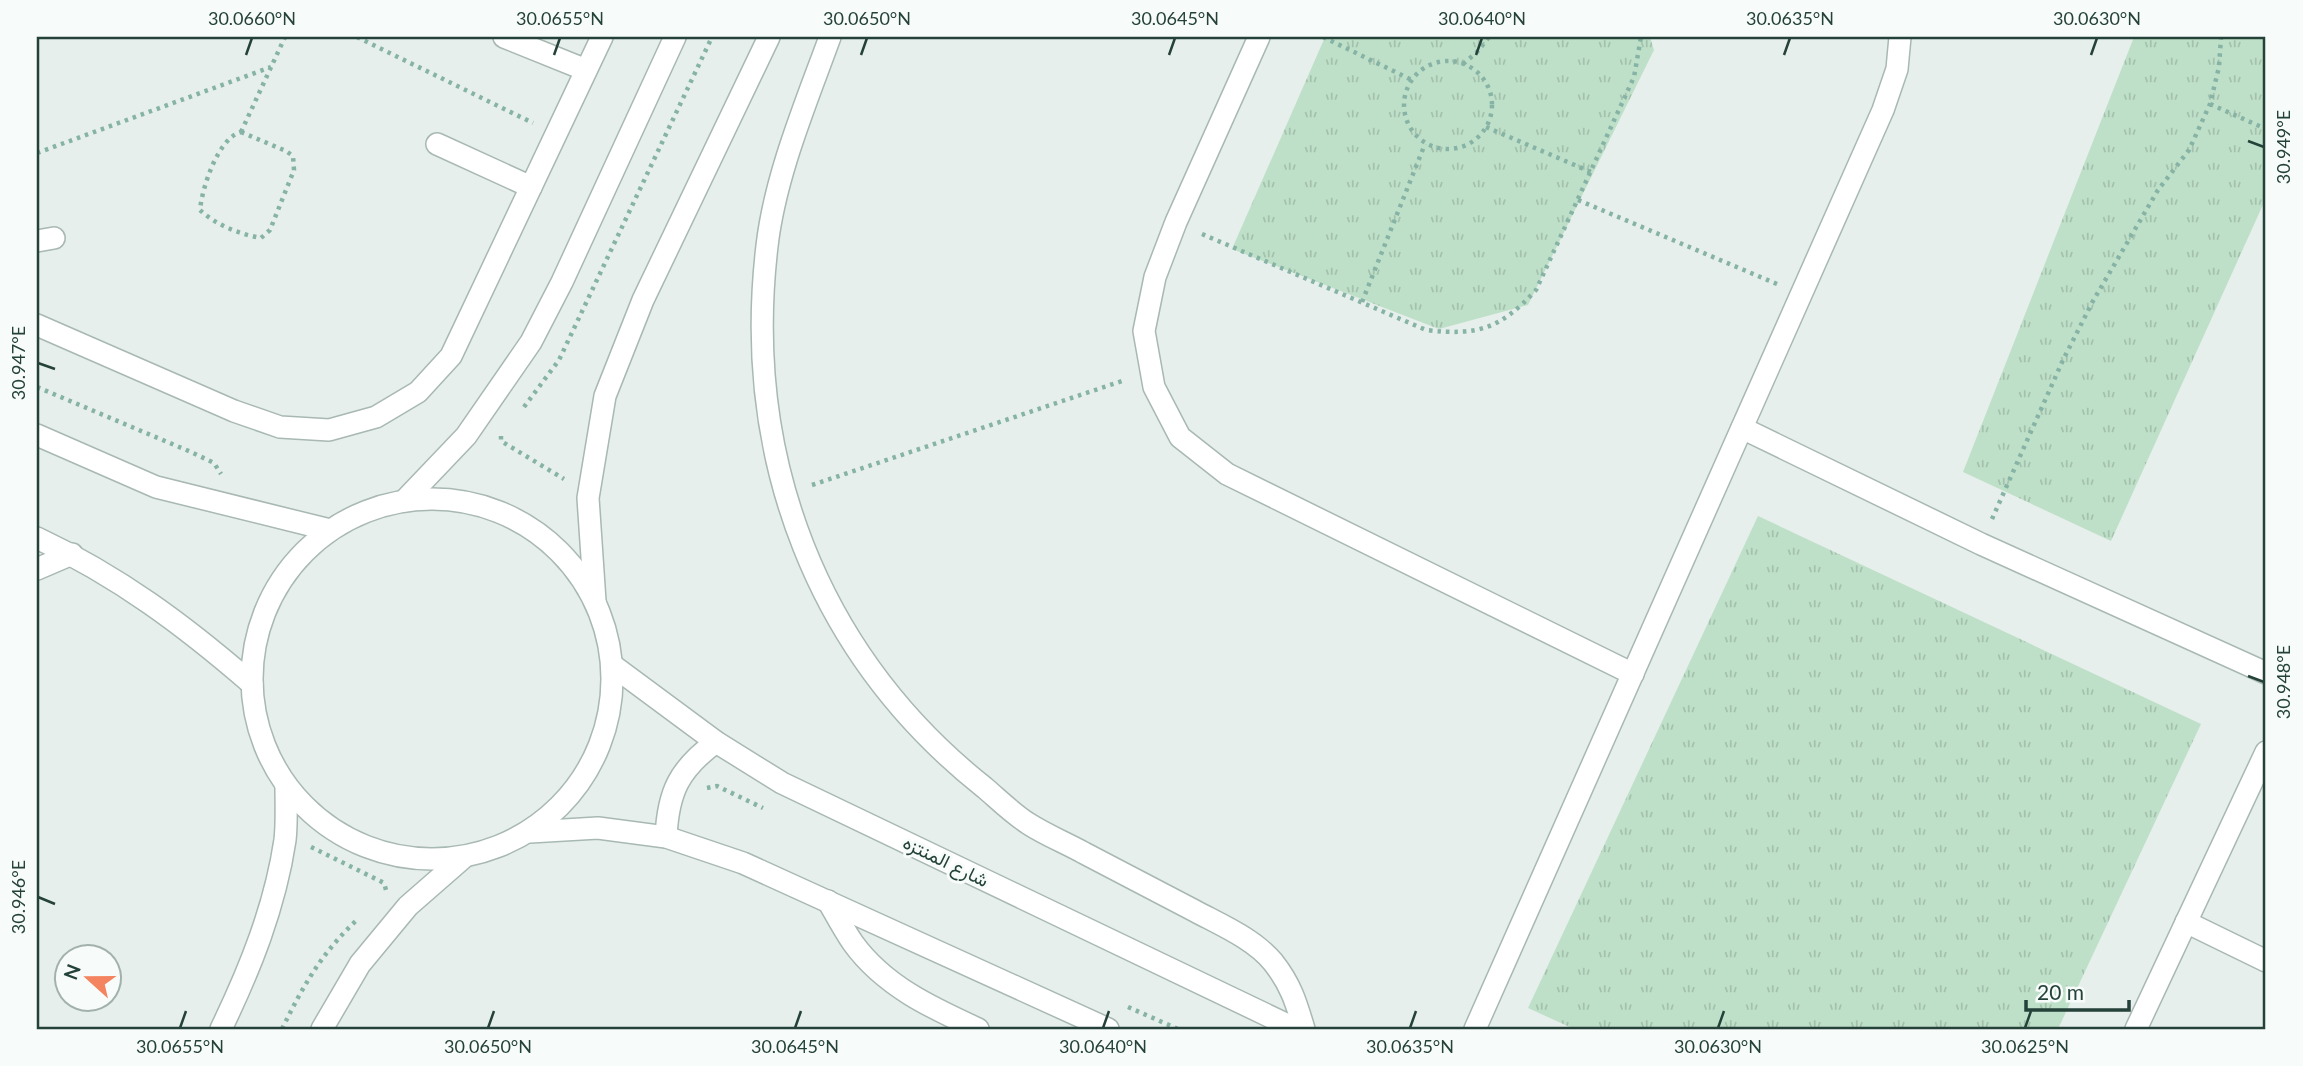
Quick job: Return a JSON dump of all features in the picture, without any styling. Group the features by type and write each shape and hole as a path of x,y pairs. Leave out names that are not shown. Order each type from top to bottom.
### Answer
{"street":[{"path":"504,37 586,70"},
{"path":"37,325 233,411 280,427 329,429 376,417 418,392 451,356 601,37"},
{"path":"404,501 466,436 531,342 562,282 675,37"},
{"path":"595,601 570,562 536,531 496,510 451,499 404,501 366,511 330,530 297,560 272,597 257,639 252,684 261,737 286,786 313,816 346,839 383,854 423,860 463,858 498,848 530,832 577,787 606,729 612,665 595,601 588,498 604,396 643,300 769,37"},
{"path":"830,37 786,162 767,243 761,327 766,411 784,494 812,570 851,641 899,707 955,765 1028,823 1238,934 1271,960 1294,994 1304,1029"},
{"path":"1259,37 1175,222 1155,277 1144,331 1154,387 1180,437 1227,474 1633,674"},
{"path":"1475,1029 1883,110 1897,69 1900,37"},
{"path":"437,144 531,187"},
{"path":"1742,428 1982,544 2266,673"},
{"path":"37,435 156,487 330,530"},
{"path":"37,538 72,554 159,607 252,684"},
{"path":"37,569 72,554"},
{"name":"شارع المنتزه","path":"612,665 716,742 782,783 1296,1029"},
{"path":"666,837 672,792 683,772 698,755 716,742"},
{"path":"2136,1029 2266,752"},
{"path":"221,1029 255,955 273,897 285,838 286,786"},
{"path":"530,832 598,828 666,837 743,863 1108,1029"},
{"path":"322,1029 360,964 408,906 463,858"},
{"path":"828,901 855,945 890,982 934,1009 978,1029"},
{"path":"2186,922 2266,961"}],"path":[{"path":"241,132 285,37"},
{"path":"357,37 556,134"},
{"path":"1323,37 1412,80"},
{"path":"1463,64 1489,37"},
{"path":"1175,222 1426,330 1457,334 1488,328 1515,313 1536,290 1634,78 1641,37"},
{"path":"1982,544 2063,360 2093,300 2158,190 2189,150 2210,104 2219,67 2221,37"},
{"path":"1448,61 1463,64 1476,71 1486,83 1491,97 1491,112 1486,127 1472,141 1453,149 1439,149 1425,143 1407,122 1405,93 1421,69 1448,61"},
{"path":"37,153 271,67"},
{"path":"2210,104 2266,129"},
{"path":"1486,127 1591,172"},
{"path":"241,132 293,156 294,170 270,230 261,238 211,219 200,210 201,194 224,142 232,134 241,132"},
{"path":"1362,302 1425,143"},
{"path":"1578,200 1801,295"},
{"path":"784,494 1152,371"},
{"path":"37,387 214,463 226,482 224,503"},
{"path":"308,850 311,847 317,849 384,883 384,895"},
{"path":"282,1029 310,974 342,934 360,917"}],"green space":[{"path":"1325,37 1650,37 1654,50 1528,305 1439,329 1232,249"},
{"path":"2134,37 2266,37 2266,198 2111,541 1963,472"},
{"path":"1758,516 2201,724 2058,1029 1574,1029 1528,1008"}]}
